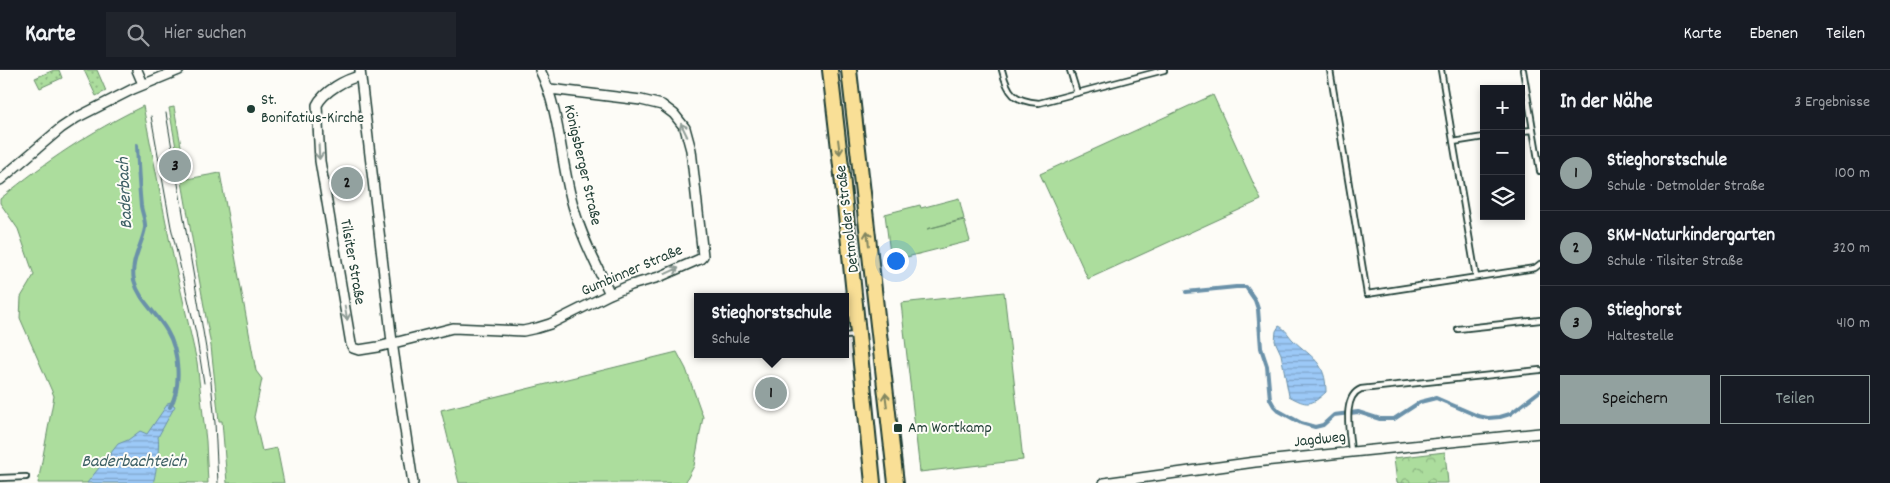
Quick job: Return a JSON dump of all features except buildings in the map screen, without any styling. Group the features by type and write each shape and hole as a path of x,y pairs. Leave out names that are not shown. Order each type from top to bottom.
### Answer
{"main road":[{"name":"Detmolder Straße","path":"830,70 843,184 849,293"},
{"name":"Detmolder Straße","path":"849,70 896,483"},
{"name":"Detmolder Straße","path":"849,297 851,335 873,483"}],"street":[{"path":"137,70 143,84"},
{"path":"0,180 61,128 96,107 143,84 179,70"},
{"name":"Königsberger Straße","path":"540,70 550,89 574,208 587,246 610,294"},
{"path":"360,73 392,342 412,483"},
{"name":"Tilsiter Straße","path":"360,73 324,95 316,105 320,161 351,344 353,348 359,350 378,347 392,342"},
{"name":"Gumbinner Straße","path":"392,342 453,328 523,331 537,328 550,324 610,294 631,285 659,277 703,256 691,150 685,128 674,114 662,106 640,100 550,89"},
{"name":"Jagdweg","path":"1104,483 1255,462 1540,433"}],"lane":[{"path":"1002,70 1007,87 1015,97 1027,102 1039,103 1164,70"},
{"path":"1070,70 1077,93"},
{"path":"1330,70 1367,294 1535,268 1540,264"},
{"path":"1441,70 1476,277"},
{"path":"1523,70 1540,171"},
{"path":"1525,131 1533,130"},
{"path":"1453,142 1480,138"},
{"path":"1458,329 1540,320"},
{"path":"1351,452 1348,405 1355,391 1540,370"},
{"path":"0,478 26,477"}],"green space":[{"path":"54,70 59,70 62,78 40,88 35,78"},
{"path":"84,70 97,70 106,91 96,96"},
{"path":"1213,95 1261,200 1088,279 1040,174"},
{"path":"143,106 169,238 197,362 206,441 208,483 38,483 54,396 20,318 21,297 34,275 18,229 0,203 0,199 69,148 104,126"},
{"path":"174,107 187,179 220,173 256,371 262,379 254,417 262,451 277,448 284,483 227,483 222,421 219,421 211,346 169,108"},
{"path":"959,198 964,219 927,229 964,220 970,241 891,261 885,214 920,205 921,208"},
{"path":"1004,292 1023,460 920,472 901,303"},
{"path":"677,352 686,369 703,417 694,466 685,483 459,483 441,410"},
{"path":"1445,452 1448,483 1397,483 1394,458"}],"water":[{"path":"1279,326 1312,356 1321,367 1324,374 1326,392 1312,402 1300,402 1289,396 1281,354 1275,341 1276,331"},
{"name":"Baderbachteich","path":"169,402 175,406 158,437 153,483 87,483 118,444 128,440 140,431 147,434"}],"waterway":[{"name":"Baderbach","path":"137,145 141,206 145,226 133,273 136,287 144,301 167,331 174,348 178,369 176,390 170,407"},
{"path":"1186,292 1246,287 1255,300 1258,309 1261,348 1267,366 1270,399 1279,411 1301,423 1315,427 1323,425 1334,415 1358,412 1380,419 1394,419 1420,402 1436,398 1478,416 1488,418 1500,417 1510,414 1540,391"}],"tram line":[{"path":"166,113 210,372 218,483"},
{"path":"151,116 171,227 196,333 204,383"}],"place":[{"name":"St. Bonifatius-Kirche","path":"251,109"},
{"name":"Stieghorst","path":"175,166"},
{"name":"SKM-Naturkindergarten","path":"347,183"},
{"name":"Stieghorstschule","path":"771,393"},
{"name":"Am Wortkamp","path":"898,428"}]}
